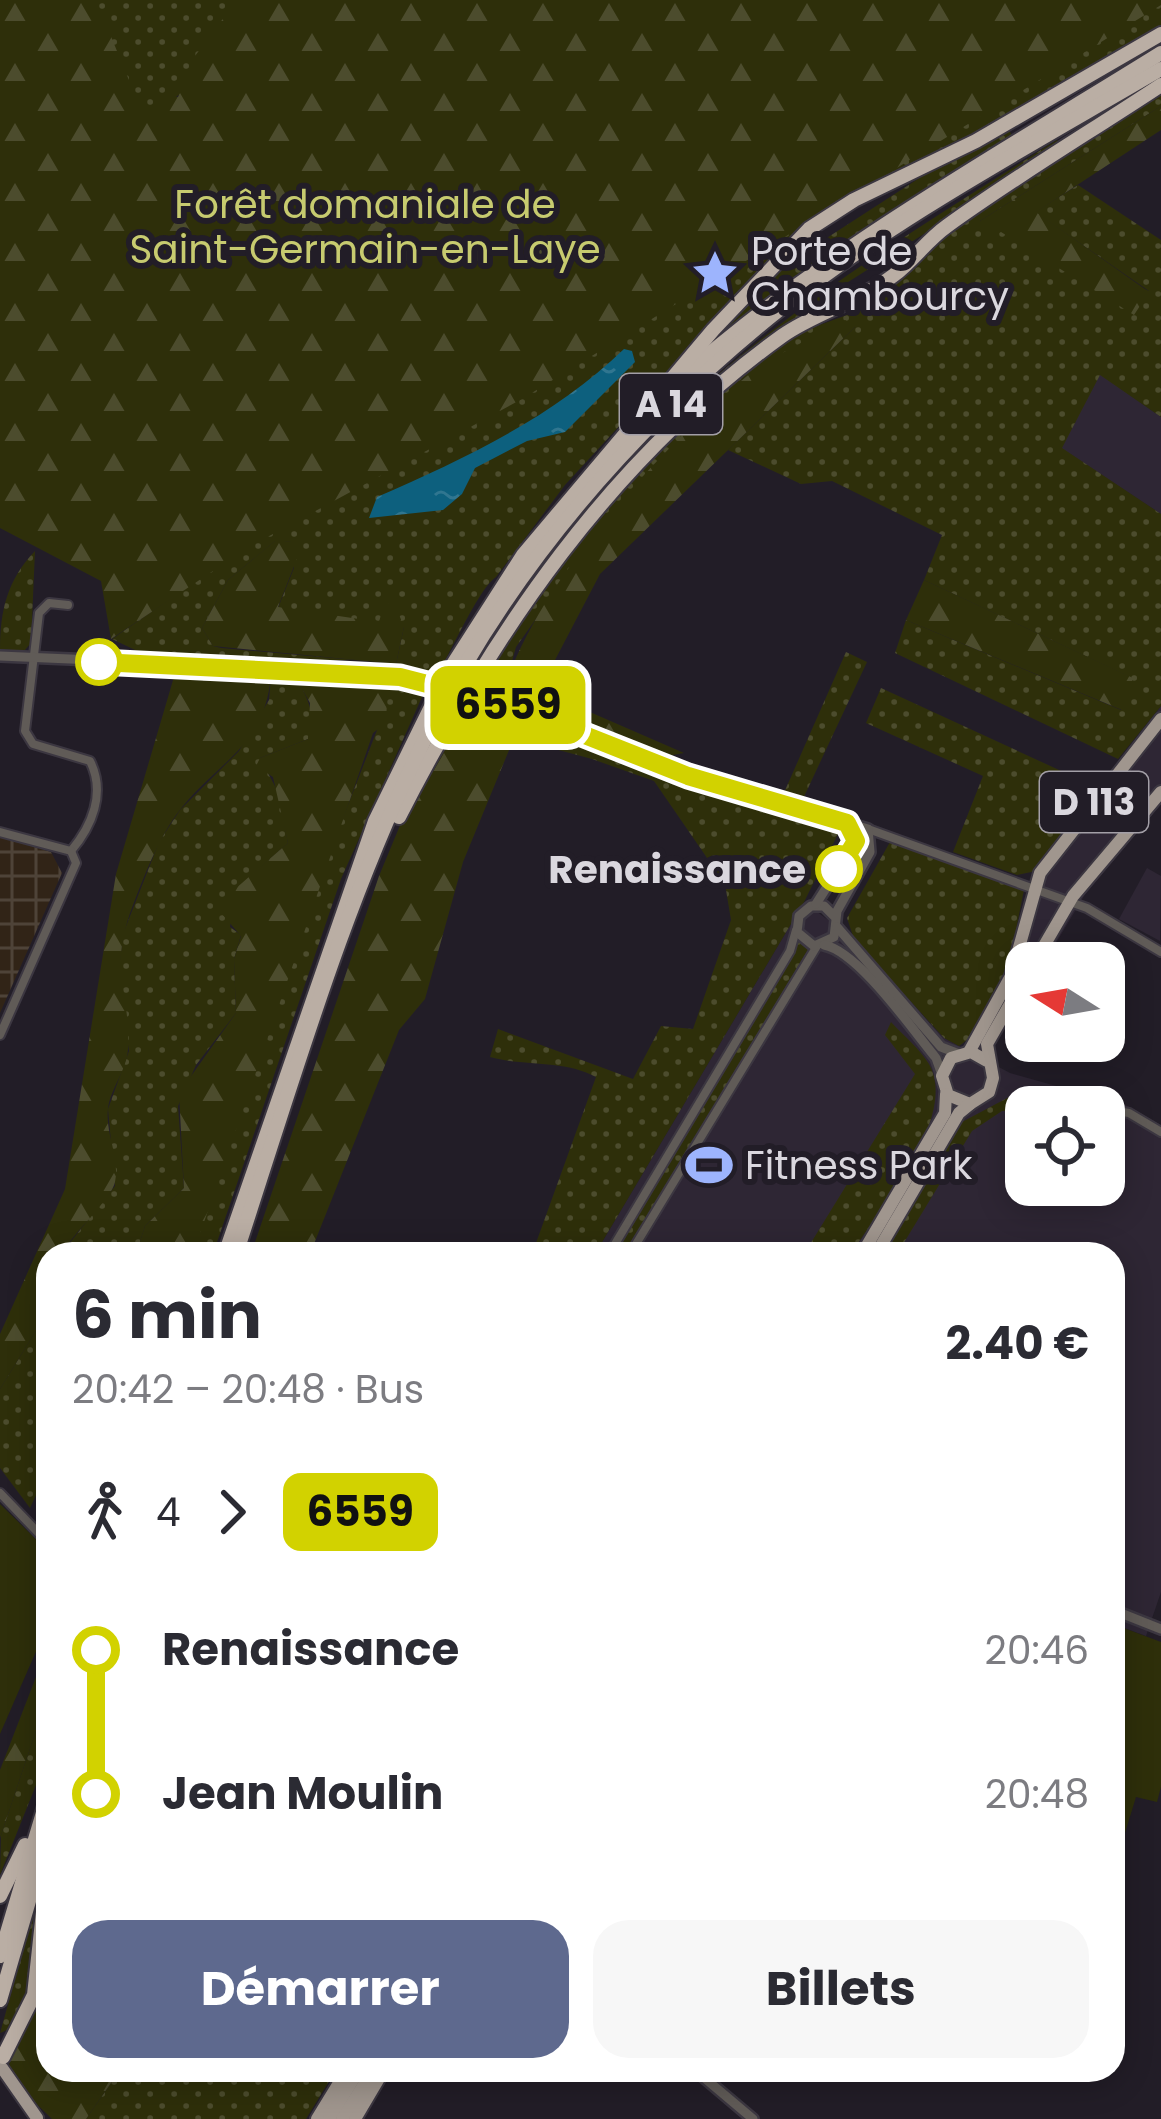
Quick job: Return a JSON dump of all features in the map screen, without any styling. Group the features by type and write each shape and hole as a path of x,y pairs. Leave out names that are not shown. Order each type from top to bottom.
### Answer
{"highway":[{"path":"634,421 809,229 854,200 1012,121 1161,34"},
{"name":"A 14","path":"229,1242 352,884 416,731 523,555 634,421 768,306 860,240 1161,53"},
{"name":"A 14","path":"240,1242 386,824 458,677 533,562 647,426 774,314 998,166 1161,69"},
{"path":"357,902 492,646 600,502 644,454 710,392 787,332 830,314 894,275 943,228 1161,86"},
{"path":"0,1896 36,1812"},
{"path":"0,1956 36,1836"},
{"path":"0,2000 36,1877"},
{"path":"1,2061 34,1995 36,1977"}],"main road":[{"name":"D 113","path":"964,1053 1011,976 1033,890 1052,854 1161,718"},
{"name":"D 113","path":"1047,942 1070,904 1161,792"},
{"path":"883,1242 958,1113 992,1088 987,1061 990,1037 1005,1012"},
{"path":"869,1242 945,1113 942,1076 964,1053 987,1061"},
{"path":"946,1093 970,1104"},
{"path":"1,2061 38,2118"},
{"path":"317,2119 340,2082"},
{"path":"329,2119 352,2082"},
{"path":"343,2119 366,2082"},
{"path":"355,2119 377,2082"},
{"path":"0,2093 38,2118"}],"street":[{"path":"68,605 42,607 27,738 90,761 96,773 93,821 71,851"},
{"path":"0,656 350,671 422,682 543,716 688,776 868,829 1087,908 1161,952"},
{"path":"616,1242 790,951 800,913 814,905 856,841 847,823"},
{"path":"637,1242 836,922 870,852 868,829"},
{"path":"0,832 71,851"},
{"path":"0,1035 76,863 71,851"},
{"path":"814,905 836,922 940,1047 964,1053"},
{"path":"796,929 802,940 849,956 933,1054 942,1076"},
{"path":"1125,1112 1161,1132"},
{"path":"0,1492 36,1530"},
{"path":"1125,1615 1161,1629"},
{"path":"709,2082 753,2119"}],"shaded area":[{"path":"1100,374 1161,417 1161,514 1061,448"},
{"path":"1161,706 1161,804 1084,896 1057,942 1018,942 1036,871"},
{"path":"0,837 51,852 62,873 0,1013"},
{"path":"1147,868 1161,876 1160,941 1119,919"},
{"path":"804,902 840,929 944,1038 1010,1073 1056,1086 1005,1086 1005,1206 1125,1206 1125,1105 1161,1125 1161,1592 1146,1636 1125,1628 1125,1242 602,1242"}],"green space":[{"name":"Forêt domaniale de Saint-Germain-en-Laye","path":"0,0 96,0 133,90 149,108 168,95 178,97 192,60 237,0 1161,0 1161,5 522,399 249,547 111,639 101,581 0,528"},
{"path":"82,0 312,0 135,126"},
{"path":"1161,0 1161,33 798,232 565,485 481,594 436,677 396,664 404,627 278,608 294,568 292,542 275,541 228,580 202,628 213,646 221,648 355,660 174,660 150,657 112,639 321,495"},
{"path":"1161,91 1161,106 980,221 1149,291 1035,212 1078,185 1161,240 1161,417 1100,375 1062,448 1161,514 1161,706 1118,759 895,653 906,620 1121,710 1132,678 924,580 942,535 832,481 801,484 728,450 855,327 845,321 743,379 579,558 516,647 502,696 472,687 574,541 684,422 792,335 847,315 901,278 940,237"},
{"path":"1161,106 1161,130 1036,212 1149,292 1134,315 1001,232 993,236 980,221"},
{"path":"1008,129 1012,135 784,283 699,352 782,267 924,175"},
{"path":"1057,140 1061,147 845,284 739,363 516,606 536,572 613,477 727,366 855,270"},
{"path":"845,320 856,326 600,574 544,681 553,696 684,753 662,757 502,696 540,611 636,484 707,411 753,372"},
{"path":"276,540 292,542 300,551 278,607 379,622 384,604 394,602 404,627 396,664 213,646 202,628 228,580"},
{"path":"35,551 31,643 24,651 0,649 7,597"},
{"path":"924,580 1133,678 1122,710 906,620"},
{"path":"846,652 867,662 802,801 783,795"},
{"path":"176,670 271,675 267,700 249,738 191,797 157,847 125,928 121,965 127,1057 108,1109 115,1182 71,1242 41,1242 65,1189 116,874"},
{"path":"271,675 296,678 310,707 310,730 308,739 260,758 278,792 288,843 235,890 230,927 241,935 234,959 236,1013 196,1065 178,1106 184,1188 145,1226 140,1242 71,1242 115,1186 108,1109 129,1051 118,980 123,934 159,842 180,810 239,751 269,700"},
{"path":"296,678 388,679 386,723 373,733 197,1242 140,1242 145,1226 184,1188 179,1093 236,1013 234,959 241,936 222,914 234,890 288,843 273,777 256,766 260,758 308,739 310,703"},
{"path":"388,679 426,688 341,879 217,1242 196,1242 314,893 379,725"},
{"path":"881,688 1096,787 1036,871 1017,875 953,852 983,776 866,723"},
{"path":"465,700 591,743 592,759 514,738 463,862 425,999 399,1030 315,1242 255,1242 379,876 406,811"},
{"path":"591,743 685,786 840,830 804,902 602,1242 536,1242 596,1077 571,1068 490,1057 498,1029 633,1079 661,1026 693,1029 731,920 725,884 654,781 592,759"},
{"path":"890,842 1024,890 1013,942 1005,942 1005,975 997,996 975,1032 959,1046 944,1038 854,939 847,918"},
{"path":"800,940 810,946 633,1242 620,1242"},
{"path":"891,1022 929,1064 935,1085 934,1110 912,1162 859,1242 811,1242 915,1074 885,1035"},
{"path":"1005,1099 1005,1111 972,1131 904,1242 889,1242 962,1122"},
{"path":"36,1254 36,1331 0,1389 0,1334"},
{"path":"36,1331 36,1495 30,1508 0,1468 0,1389"},
{"path":"0,1504 36,1539 36,1652 0,1734"},
{"path":"1125,1628 1161,1642 1161,1787 1157,1802 1136,1797 1125,1833"},
{"path":"36,1677 36,1731 0,1838 0,1770"},
{"path":"36,1731 36,1785 0,1875 1,1835"},
{"path":"36,1905 28,1994 22,2012 0,2033"},
{"path":"36,1997 36,2082 112,2082 86,2119 52,2119 10,2078 9,2054"},
{"path":"112,2082 329,2082 306,2119 86,2119"}],"water":[{"path":"624,349 632,351 635,362 565,432 527,441 475,468 462,494 443,510 369,518 377,497 538,416"}],"bus line":[{"name":"6559","path":"99,662 350,671 400,677 509,705 688,776 847,823 856,841 839,869"}],"place":[{"name":"Porte de Chambourcy","path":"715,273"},
{"name":"Renaissance","path":"839,869"},
{"name":"Fitness Park","path":"709,1165"}]}
